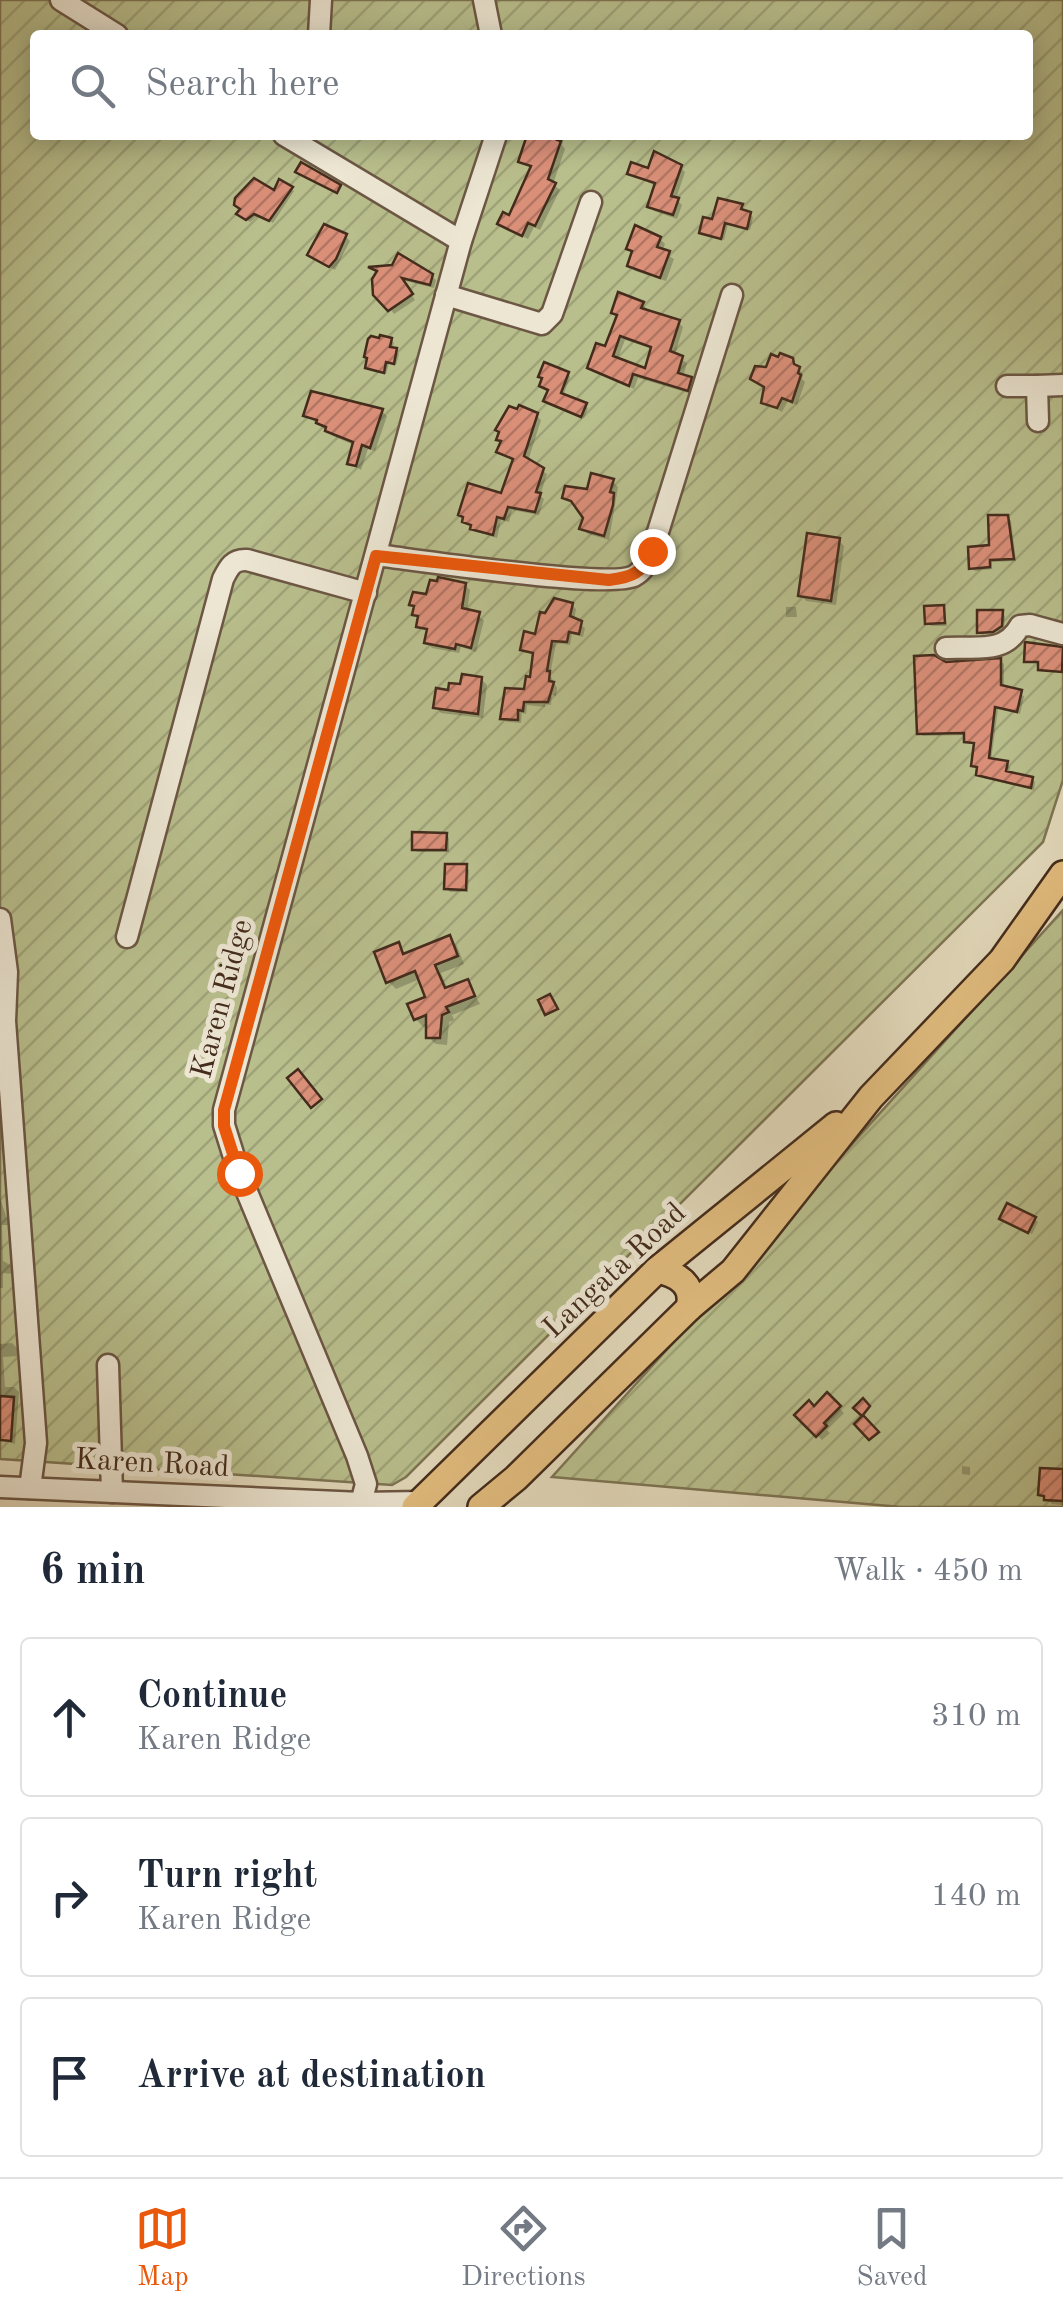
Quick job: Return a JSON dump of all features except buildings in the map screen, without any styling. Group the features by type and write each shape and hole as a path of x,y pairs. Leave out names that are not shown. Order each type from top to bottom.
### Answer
{"main road":[{"name":"Langata Road","path":"481,1507 516,1478 689,1308 733,1271 871,1097 1002,960 1063,874"},
{"name":"Langata Road","path":"418,1504 658,1270 871,1097"},
{"path":"658,1270 682,1279 689,1288 689,1308"}],"street":[{"path":"60,0 110,30"},
{"path":"320,30 321,0"},
{"path":"484,0 490,30"},
{"name":"Karen Ridge","path":"361,1504 366,1484 239,1173 224,1126 224,1110 461,241 494,140"},
{"path":"318,146 461,241"},
{"path":"446,295 542,324 552,314 590,202"},
{"path":"376,556 574,578 632,578 644,568 652,551 732,295"},
{"path":"1007,386 1063,385"},
{"path":"1037,386 1038,421"},
{"path":"126,937 230,566 239,559 247,560 366,593"},
{"path":"946,648 1004,645 1020,626 1030,624 1063,634"},
{"path":"0,919 7,972 5,1021 36,1442 30,1488"},
{"path":"108,1365 112,1492"},
{"name":"Karen Road","path":"0,1486 418,1504"}],"green space":[{"path":"0,0 1063,0 1063,780 1043,842 406,1477 392,1485 0,1459"},
{"path":"1063,910 1063,1507 901,1507 552,1477"}],"route":[{"path":"239,1173 224,1126 224,1110 376,556 609,580 632,578 644,568 652,551"}]}
